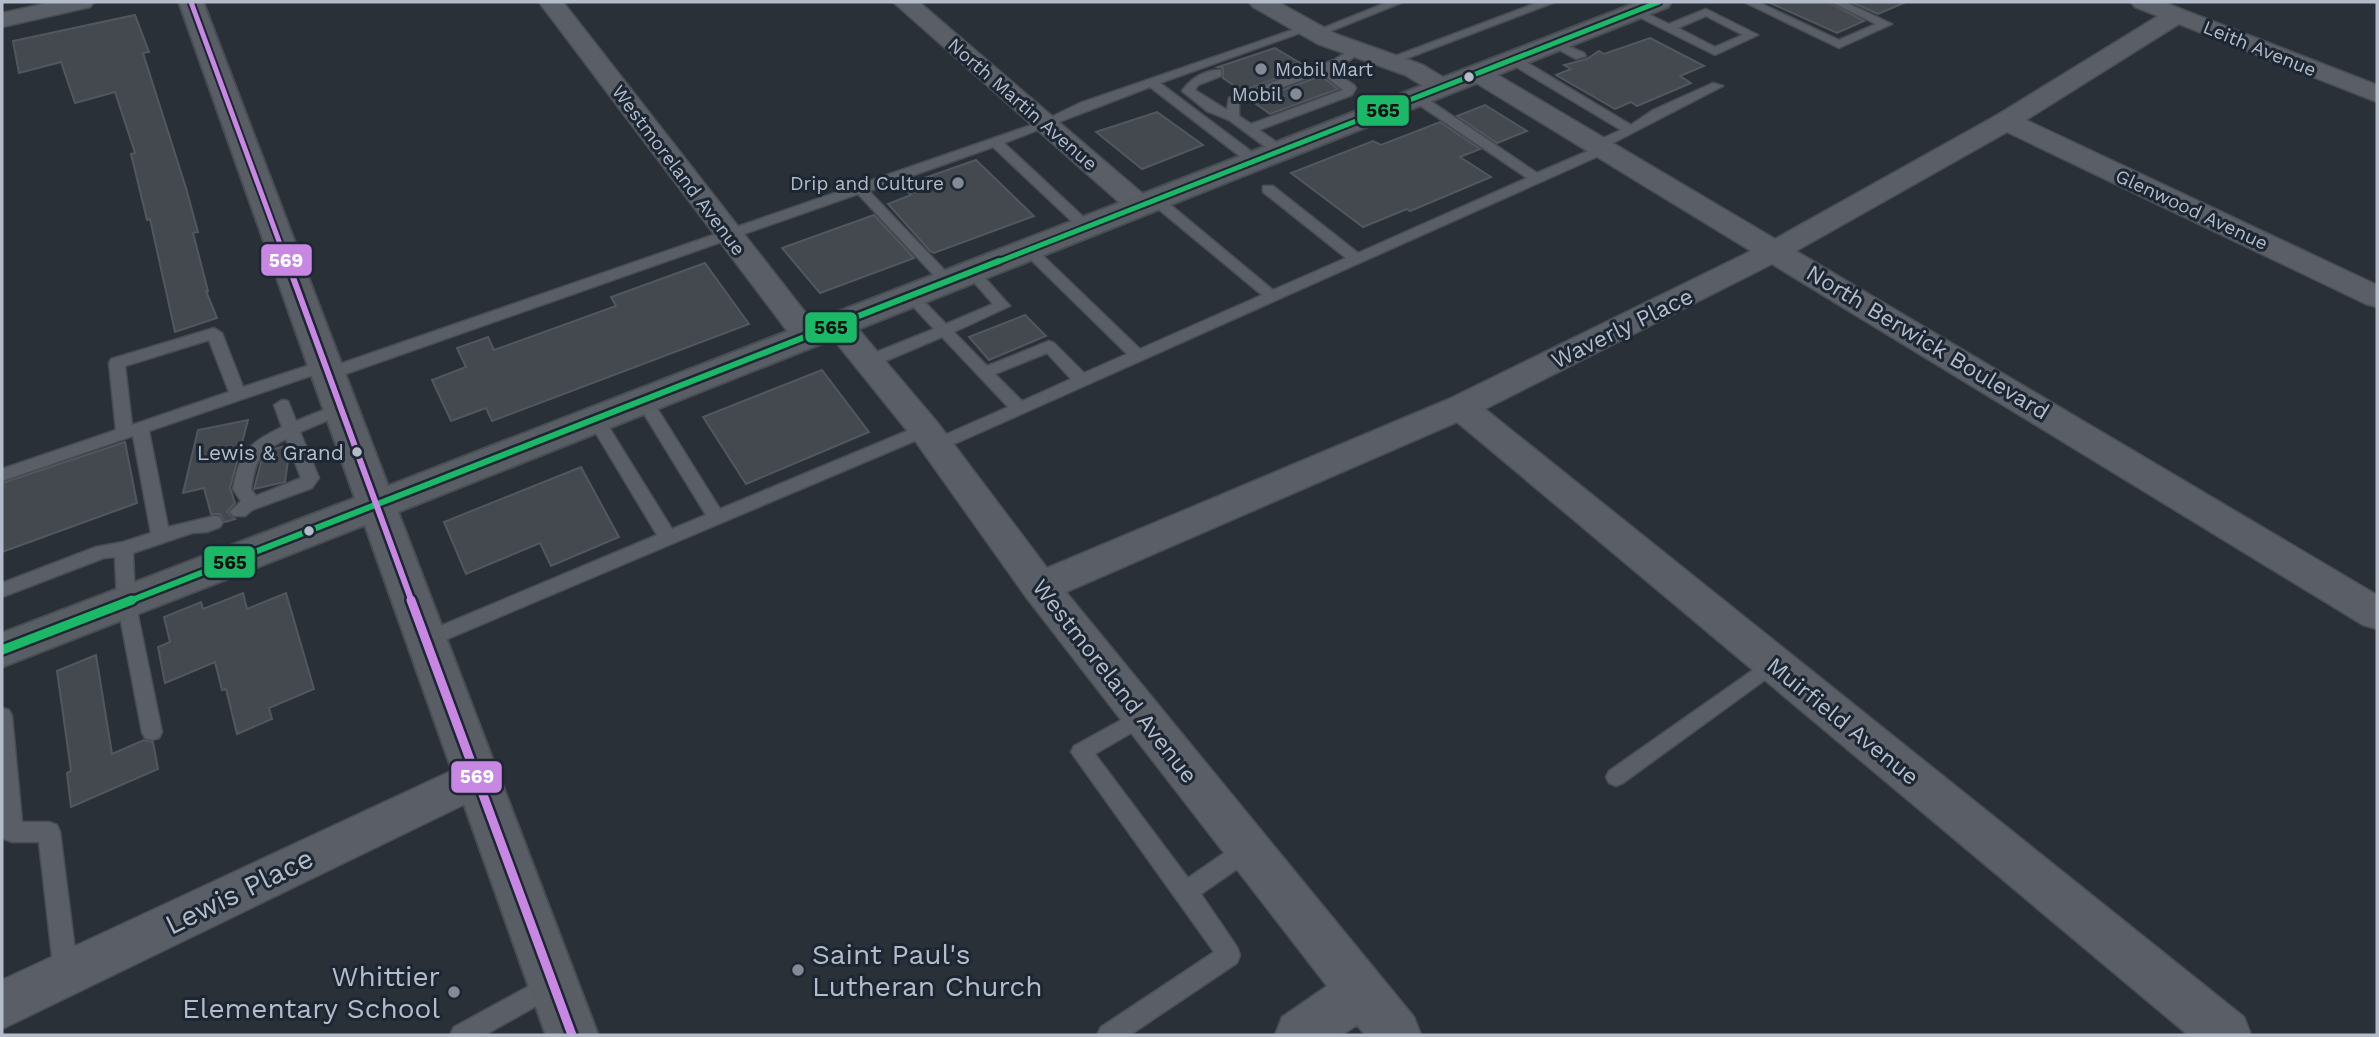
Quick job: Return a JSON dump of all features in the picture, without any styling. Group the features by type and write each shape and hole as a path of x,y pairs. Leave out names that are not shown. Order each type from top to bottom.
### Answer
{"main road":[{"path":"191,2 572,1035"},
{"path":"2,650 596,420 1659,2"}],"street":[{"path":"2,20 82,2"},
{"name":"Westmoreland Avenue","path":"551,2 729,234 823,331 870,362 931,437 1040,587 1396,1035"},
{"name":"North Martin Avenue","path":"905,2 1046,124 1148,203"},
{"path":"1261,2 1316,33 1413,70 1442,87"},
{"name":"Leith Avenue","path":"2143,2 2377,94"},
{"name":"Waverly Place","path":"1040,587 1461,407 1697,292 2006,121 2177,15"},
{"name":"North Berwick Boulevard","path":"1477,73 1612,141 1775,250 2377,614"},
{"name":"Glenwood Avenue","path":"2006,121 2377,298"},
{"name":"Muirfield Avenue","path":"1461,407 2226,1035"},
{"name":"Lewis Place","path":"2,1005 477,778"},
{"path":"1300,1035 1361,992"}],"lane":[{"path":"2,475 237,395 326,370 729,234 1046,124 1084,106 1316,33 1396,2"},
{"path":"1388,61 1549,2"},
{"path":"1750,2 1839,44 1886,24 1836,2"},
{"path":"1635,11 1715,51 1752,35 1706,12 1669,27"},
{"path":"1280,51 1316,33"},
{"path":"1554,43 1580,57"},
{"path":"1233,117 1233,101 1338,63 1357,50"},
{"path":"1512,59 1612,141"},
{"path":"1250,129 1348,92 1350,88 1322,69"},
{"path":"1217,73 1194,82 1188,91 1210,108 1233,117 1250,129 1268,156"},
{"path":"1152,83 1268,156"},
{"path":"426,640 718,518 931,437 1019,408 1082,381 1537,179 1612,141 1657,113 1717,86"},
{"path":"1416,97 1537,179"},
{"path":"995,142 1086,227"},
{"path":"860,189 960,277 1003,306 870,362"},
{"path":"1268,189 1357,259"},
{"path":"1148,203 1272,296"},
{"path":"1029,250 1138,356"},
{"path":"911,296 1019,408"},
{"path":"161,538 117,363 214,332 237,395"},
{"path":"984,373 1049,346 1082,381"},
{"path":"644,401 718,518"},
{"path":"282,405 291,429 310,478 306,484 243,506 242,489 248,457 254,450 291,429 341,408"},
{"path":"596,420 668,538"},
{"path":"2,590 102,552 124,549 192,526 201,527 212,517"},
{"path":"124,549 126,601 152,732"},
{"path":"1616,777 1773,664"},
{"path":"2,716 12,832 49,832 66,974"},
{"path":"1109,1035 1229,955 1186,892 1081,752 1143,716"},
{"path":"1186,892 1248,849"},
{"path":"462,1035 553,984"}],"building":[{"path":"1768,2 1829,2 1864,21 1837,33"},
{"path":"1851,2 1906,2 1878,14"},
{"path":"135,15 149,52 143,53 198,232 193,233 206,291 217,318 175,332 150,219 147,220 131,154 135,153 115,92 75,103 61,62 19,73 13,41"},
{"path":"1650,38 1704,66 1680,76 1691,83 1637,106 1631,102 1615,109 1556,75 1571,69 1564,65 1587,59 1599,51 1604,54"},
{"name":"Mobil Mart","path":"1275,48 1307,67 1242,91 1223,78 1223,68 1218,67"},
{"name":"Mobil","path":"1321,76 1338,89 1270,114 1252,101"},
{"path":"1485,105 1527,131 1497,143 1457,116"},
{"path":"1157,112 1203,145 1142,169 1096,132"},
{"path":"1440,122 1480,149 1460,157 1491,177 1410,211 1407,209 1363,227 1291,173 1373,141 1381,145"},
{"path":"976,160 1034,216 934,253 888,204 911,195 902,186"},
{"path":"874,215 914,258 820,293 782,248"},
{"path":"705,263 749,324 492,421 486,408 451,421 432,380 466,367 457,348 488,337 494,350 616,306 611,297"},
{"path":"1025,315 1046,336 989,360 969,337"},
{"path":"822,370 869,432 746,484 703,417"},
{"path":"248,420 230,488 235,503 227,512 235,519 225,522 220,514 211,514 204,488 183,493 198,430"},
{"path":"125,442 137,503 2,552 2,483"},
{"path":"286,446 289,454 285,482 254,489 262,459 274,449"},
{"path":"581,467 619,537 551,566 540,543 466,574 444,522"},
{"path":"243,593 247,609 286,593 314,689 269,708 272,719 237,734 226,689 222,690 215,662 165,683 158,647 170,642 164,617 201,602 203,609"},
{"path":"96,655 112,754 144,740 153,742 158,769 71,807 67,773 71,771 57,671"}],"transit line":[{"name":"569","path":"191,2 572,1035"},
{"name":"565","path":"2,650 596,420 1659,2"}],"place":[{"name":"Mobil Mart","path":"1261,69"},
{"name":"Mobil","path":"1296,94"},
{"name":"Drip and Culture","path":"958,183"},
{"name":"Lewis & Grand","path":"357,452"},
{"name":"Saint Paul's Lutheran Church","path":"798,970"},
{"name":"Whittier Elementary School","path":"454,992"}]}
